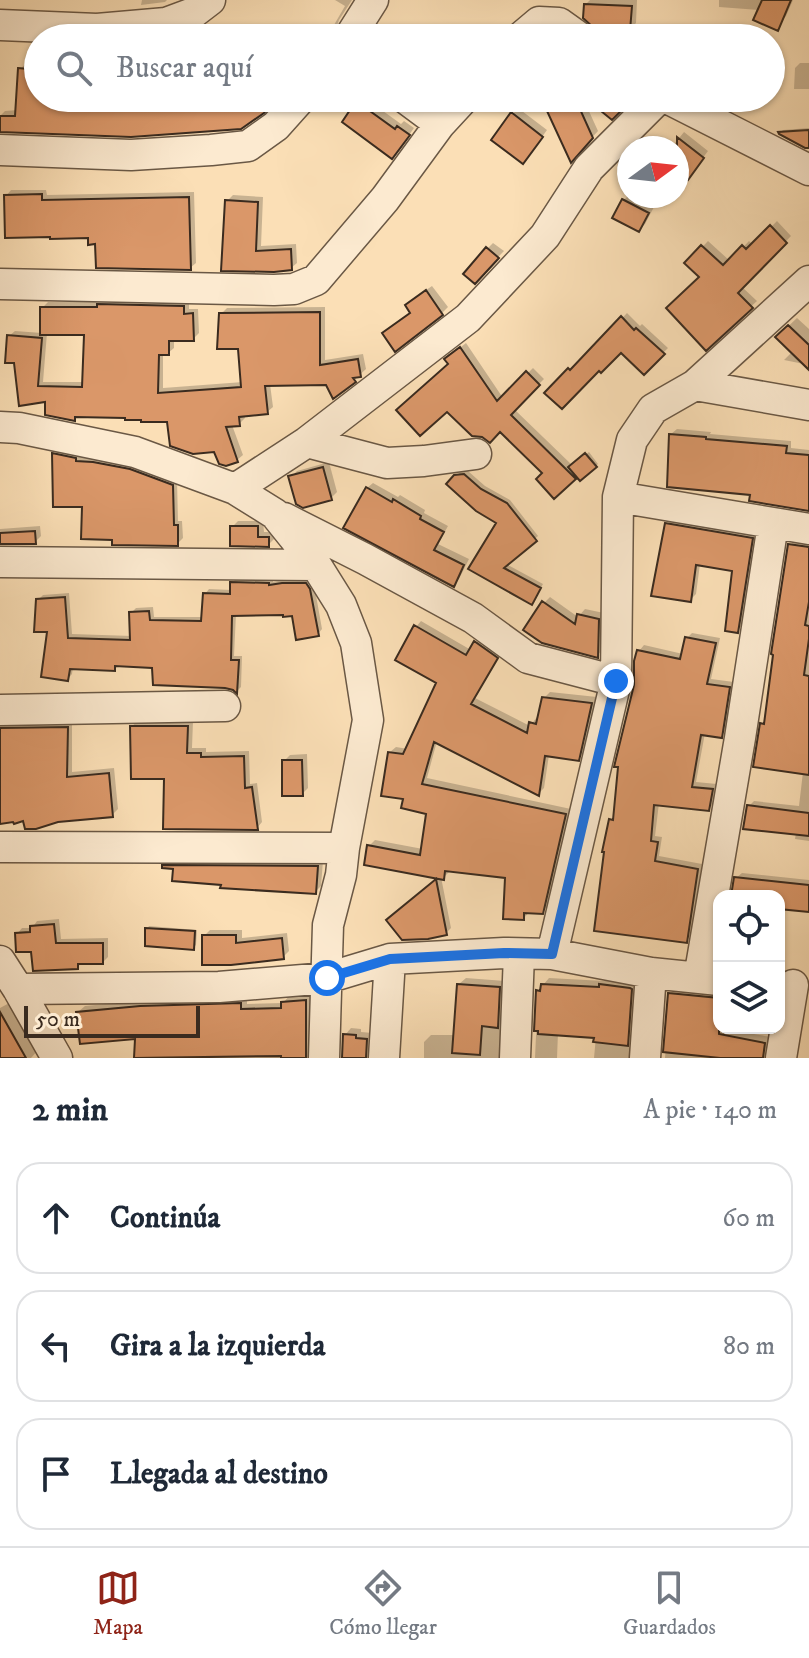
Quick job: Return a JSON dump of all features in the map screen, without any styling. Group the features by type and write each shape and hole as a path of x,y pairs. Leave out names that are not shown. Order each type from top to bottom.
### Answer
{"street":[{"path":"154,24 193,13 210,0"},
{"path":"358,24 373,0"},
{"path":"537,24 560,24"},
{"path":"0,25 24,26"},
{"path":"0,150 131,155 248,146 276,126 288,112"},
{"path":"424,112 440,124"},
{"path":"0,284 294,289 316,280 385,199 451,112"},
{"path":"235,489 307,442 468,318 545,236 589,168 645,112"},
{"path":"695,112 809,170"},
{"path":"552,954 616,681 618,497 632,440 653,409 695,385 809,281"},
{"path":"695,385 809,405"},
{"path":"0,427 19,428 135,452 235,489 275,514 313,551 341,605 356,643 368,720 341,875 328,925 324,1058"},
{"path":"307,442 387,463 476,454"},
{"path":"618,497 809,529"},
{"path":"18,989 219,987 327,978 390,959 504,953 552,954 651,973 709,979 737,753 773,524"},
{"path":"0,562 313,551 365,559 473,618 528,658 616,681"},
{"path":"0,710 225,706"},
{"path":"0,847 344,848"},
{"path":"515,1058 519,954"},
{"path":"384,1058 390,959"},
{"path":"0,961 57,1058"},
{"path":"645,1058 651,973"},
{"path":"781,1058 794,985"}],"building":[{"path":"762,0 791,0 781,24 762,24 753,20"},
{"path":"584,4 632,6 631,24 590,24 583,18"},
{"path":"18,68 24,69 24,112 265,112 241,129 131,137 0,132 0,116 15,116"},
{"path":"349,112 371,112 395,129 397,126 410,135 392,159 342,122"},
{"path":"511,112 543,137 523,164 491,140"},
{"path":"547,112 581,112 593,138 571,163"},
{"path":"602,112 620,112 612,120"},
{"path":"809,130 809,148 778,132"},
{"path":"689,146 704,158 689,179"},
{"path":"42,194 42,200 189,197 191,270 96,268 95,244 88,245 88,238 5,238 4,195"},
{"path":"225,200 258,202 256,251 291,249 292,270 221,271"},
{"path":"617,208 639,208 649,213 639,232 612,218"},
{"path":"770,225 787,243 738,293 753,308 706,351 666,308 699,277 684,263 701,245 723,265 742,245 746,249"},
{"path":"486,247 499,258 475,284 463,274"},
{"path":"426,290 443,315 395,352 382,333 410,313 405,305"},
{"path":"97,304 184,306 184,314 193,313 194,341 169,341 169,355 159,355 158,393 241,387 238,349 217,349 219,313 320,312 320,365 358,359 361,377 353,378 356,382 333,399 326,385 265,386 268,414 239,417 240,426 226,427 238,462 226,466 219,464 214,452 193,454 170,446 167,422 75,417 75,421 45,415 45,402 19,406 14,363 5,363 7,335 42,338 38,386 82,387 84,335 40,335 40,307 97,307"},
{"path":"621,316 665,354 644,375 621,353 562,409 544,393"},
{"path":"788,325 809,345 809,370 775,337"},
{"path":"460,347 497,401 526,371 540,385 511,415 576,479 554,499 536,479 542,473 500,432 490,443 482,437 472,436 447,412 420,436 396,410 448,364 444,359"},
{"path":"669,434 787,446 786,453 809,455 809,511 749,501 750,495 667,487"},
{"path":"52,453 76,458 76,461 130,469 173,485 178,546 112,545 112,540 81,539 82,507 53,507"},
{"path":"585,453 597,467 580,481 568,467"},
{"path":"323,467 332,500 303,508 296,504 288,476"},
{"path":"464,474 481,489 507,503 537,541 504,568 541,588 532,605 468,569 496,523 476,511 446,484 454,475"},
{"path":"366,487 392,502 393,499 444,532 434,550 464,565 454,587 343,528"},
{"path":"665,523 753,538 738,633 725,631 732,571 696,565 691,602 651,596"},
{"path":"230,526 258,526 258,537 269,537 269,547 230,546"},
{"path":"35,531 36,544 0,544 0,533"},
{"path":"788,544 809,547 809,602 805,625 809,626 809,639 804,675 809,676 809,775 753,767 760,723 764,724"},
{"path":"230,582 269,585 306,583 310,589 319,636 296,640 292,616 232,616 231,660 239,660 237,694 225,688 153,685 152,668 115,666 115,671 70,669 68,681 41,677 47,632 34,632 36,599 65,597 68,638 130,640 129,612 149,611 150,620 201,621 203,593 230,594"},
{"path":"542,601 575,624 577,614 599,619 598,658 542,643 523,630"},
{"path":"414,625 466,655 474,641 498,658 471,704 527,733 529,722 536,724 542,697 592,703 579,761 545,756 539,796 434,742 422,784 566,814 543,914 524,913 524,920 503,919 505,878 445,871 444,880 364,865 367,845 420,855 426,814 401,808 403,799 381,796 388,752 403,754 436,683 395,660"},
{"path":"685,637 716,643 707,684 730,687 722,738 701,735 692,787 713,789 709,811 654,805 651,841 658,842 655,861 698,869 687,943 594,931 602,852 609,819 613,820 618,767 614,767 634,685 637,650 680,659"},
{"path":"130,726 188,726 187,753 201,753 201,757 244,756 245,788 252,787 258,830 163,829 164,779 131,779"},
{"path":"68,727 67,777 109,773 113,817 58,822 36,829 25,829 23,821 0,824 0,728"},
{"path":"282,760 302,760 303,796 282,796"},
{"path":"747,805 809,813 809,836 743,829"},
{"path":"162,865 318,866 316,894 220,888 221,885 172,881 173,869 162,868"},
{"path":"734,877 809,885 809,912 785,910 785,890 732,890"},
{"path":"436,879 447,935 402,940 386,920"},
{"path":"54,924 56,943 103,943 103,964 78,964 78,969 33,971 31,952 16,952 15,933 30,932 30,926"},
{"path":"145,928 195,931 194,950 145,946"},
{"path":"202,935 236,935 236,943 282,938 284,959 202,965"},
{"path":"457,984 500,987 498,1028 482,1026 480,1055 452,1053"},
{"path":"541,984 599,987 599,984 632,989 628,1046 593,1042 594,1038 538,1034 534,1031 536,990 540,991"},
{"path":"668,993 713,997 713,1034 765,1043 763,1058 720,1058 663,1052"},
{"path":"306,1000 306,1058 134,1058 135,1039 80,1044 76,1012 140,1006 241,1003 241,1009 281,1008 281,1002"},
{"path":"0,1012 26,1058 0,1058"},
{"path":"343,1034 367,1039 366,1058 342,1058"}],"route":[{"path":"327,978 390,959 504,953 552,954 616,681"}]}
